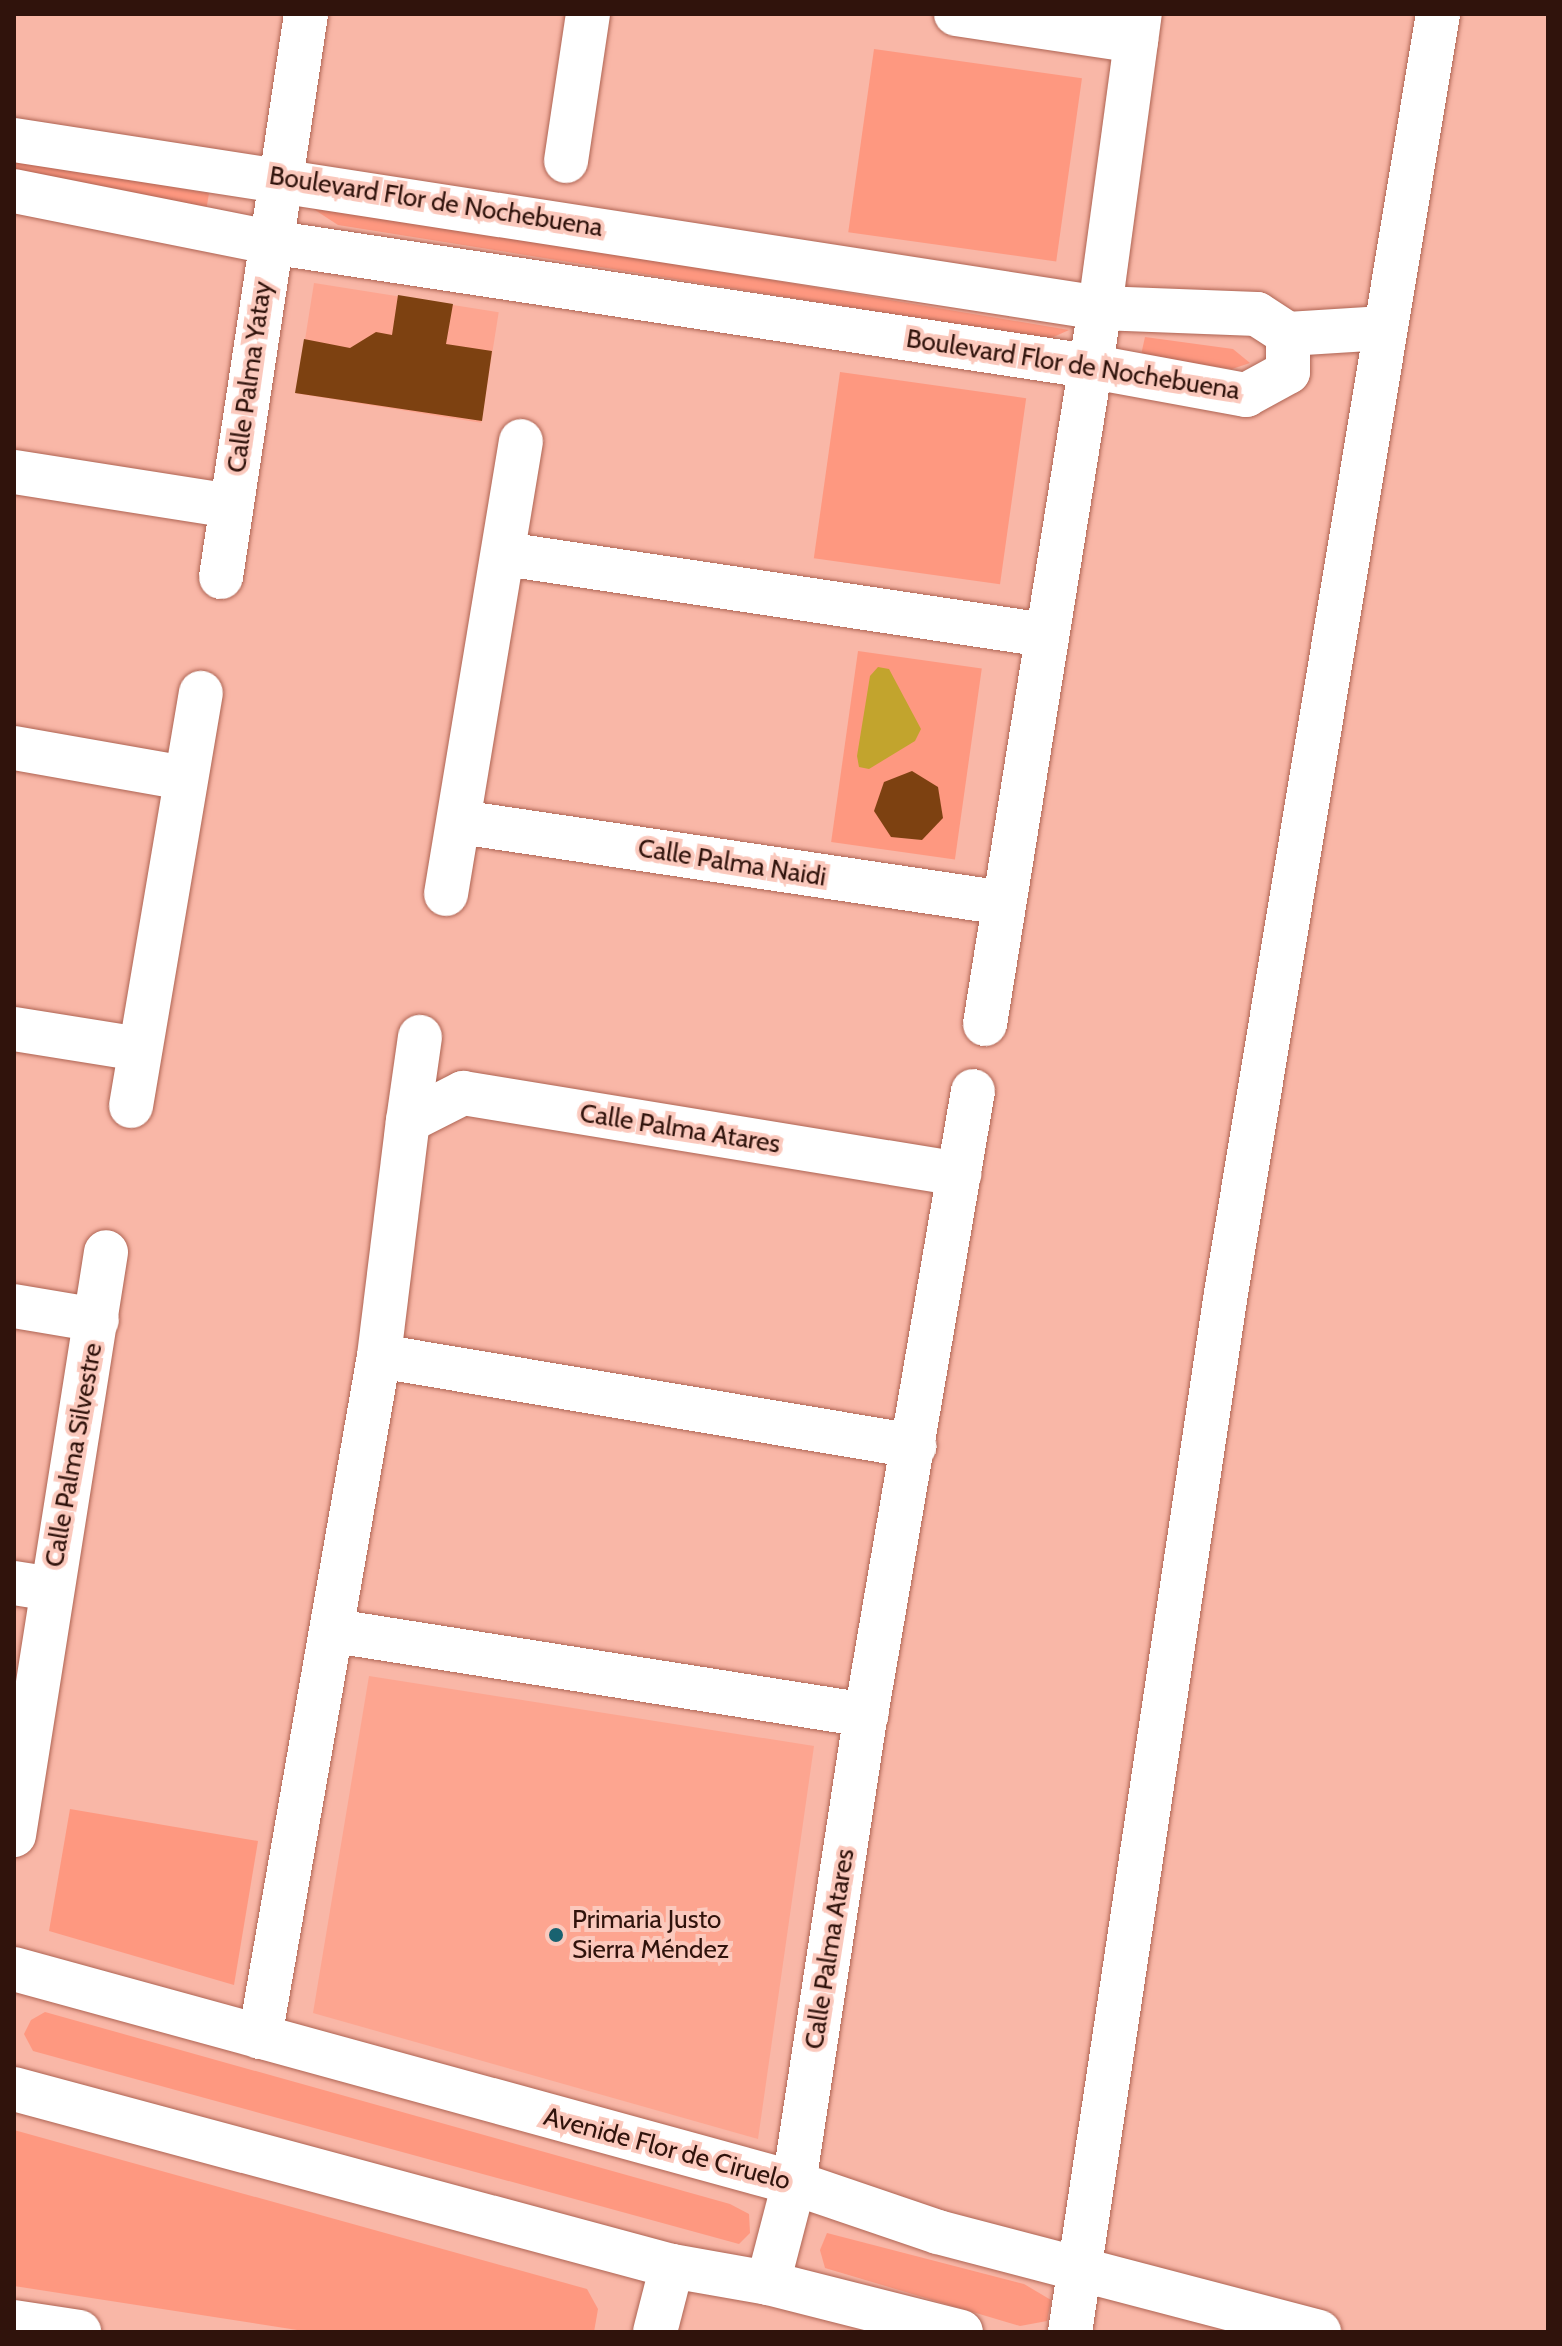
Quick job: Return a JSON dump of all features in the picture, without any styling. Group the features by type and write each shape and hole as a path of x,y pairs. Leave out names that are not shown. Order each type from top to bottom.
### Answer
{"street":[{"name":"Calle Palma Yatay","path":"221,577 306,14"},
{"path":"566,161 588,14"},
{"path":"956,14 1138,28 1100,308 1088,366 985,1024"},
{"path":"1070,2332 1228,1278 1438,14"},
{"name":"Boulevard Flor de Nochebuena","path":"14,140 283,178 1100,308 1257,314 1288,334 1288,372 1246,395 1088,366 270,242 14,191"},
{"path":"1288,334 1384,328"},
{"path":"446,894 505,554 521,441"},
{"path":"14,472 231,506"},
{"path":"505,554 1045,635"},
{"path":"131,1106 201,693"},
{"path":"14,748 185,778"},
{"name":"Calle Palma Naidi","path":"460,822 1004,903"},
{"path":"14,1029 139,1049"},
{"path":"260,2037 335,1631 379,1356 420,1037"},
{"name":"Calle Palma Atares","path":"768,2283 794,2183 866,1715 973,1091"},
{"name":"Calle Palma Atares","path":"408,1121 463,1093 959,1174"},
{"name":"Calle Palma Silvestre","path":"14,1835 32,1586 97,1320 106,1252"},
{"name":"Calle Palma Silvestre","path":"14,1306 97,1320"},
{"path":"379,1356 914,1446"},
{"path":"335,1631 866,1715"},
{"name":"Avenide Flor de Ciruelo","path":"14,1969 794,2183 938,2232 1081,2265 1319,2332"},
{"path":"14,2089 672,2266 768,2283 961,2332"},
{"path":"655,2332 672,2266"},
{"path":"14,2322 79,2332"}],"shaded area":[{"path":"874,49 1082,78 1056,261 848,232"},
{"path":"14,159 209,193 207,207 14,173"},
{"path":"312,208 347,209 1069,330 1049,339 338,225"},
{"path":"314,283 499,312 481,423 296,394"},
{"path":"1145,337 1233,349 1250,363 1232,369 1141,355"},
{"path":"840,372 1026,398 1000,584 814,558"},
{"path":"858,651 982,668 955,860 831,842"},
{"path":"878,667 889,669 921,729 915,741 869,769 859,767 857,756 870,676"},
{"name":"Primaria Justo Sierra Méndez","path":"369,1676 814,1746 758,2139 313,2013"},
{"path":"70,1809 258,1841 234,1985 49,1931"},
{"path":"45,2012 730,2204 749,2214 750,2233 739,2244 33,2051 24,2034 31,2020"},
{"path":"14,2130 587,2289 598,2309 594,2332 310,2332 14,2286"},
{"path":"827,2233 1024,2284 1051,2300 1047,2321 1020,2326 825,2268 820,2250"}],"building":[{"path":"398,295 453,304 446,344 492,351 482,421 295,393 304,339 350,348 376,332 392,335"},
{"path":"912,771 938,787 943,818 922,840 891,837 874,811 884,782"}],"place":[{"name":"Primaria Justo Sierra Méndez","path":"556,1935"}]}
